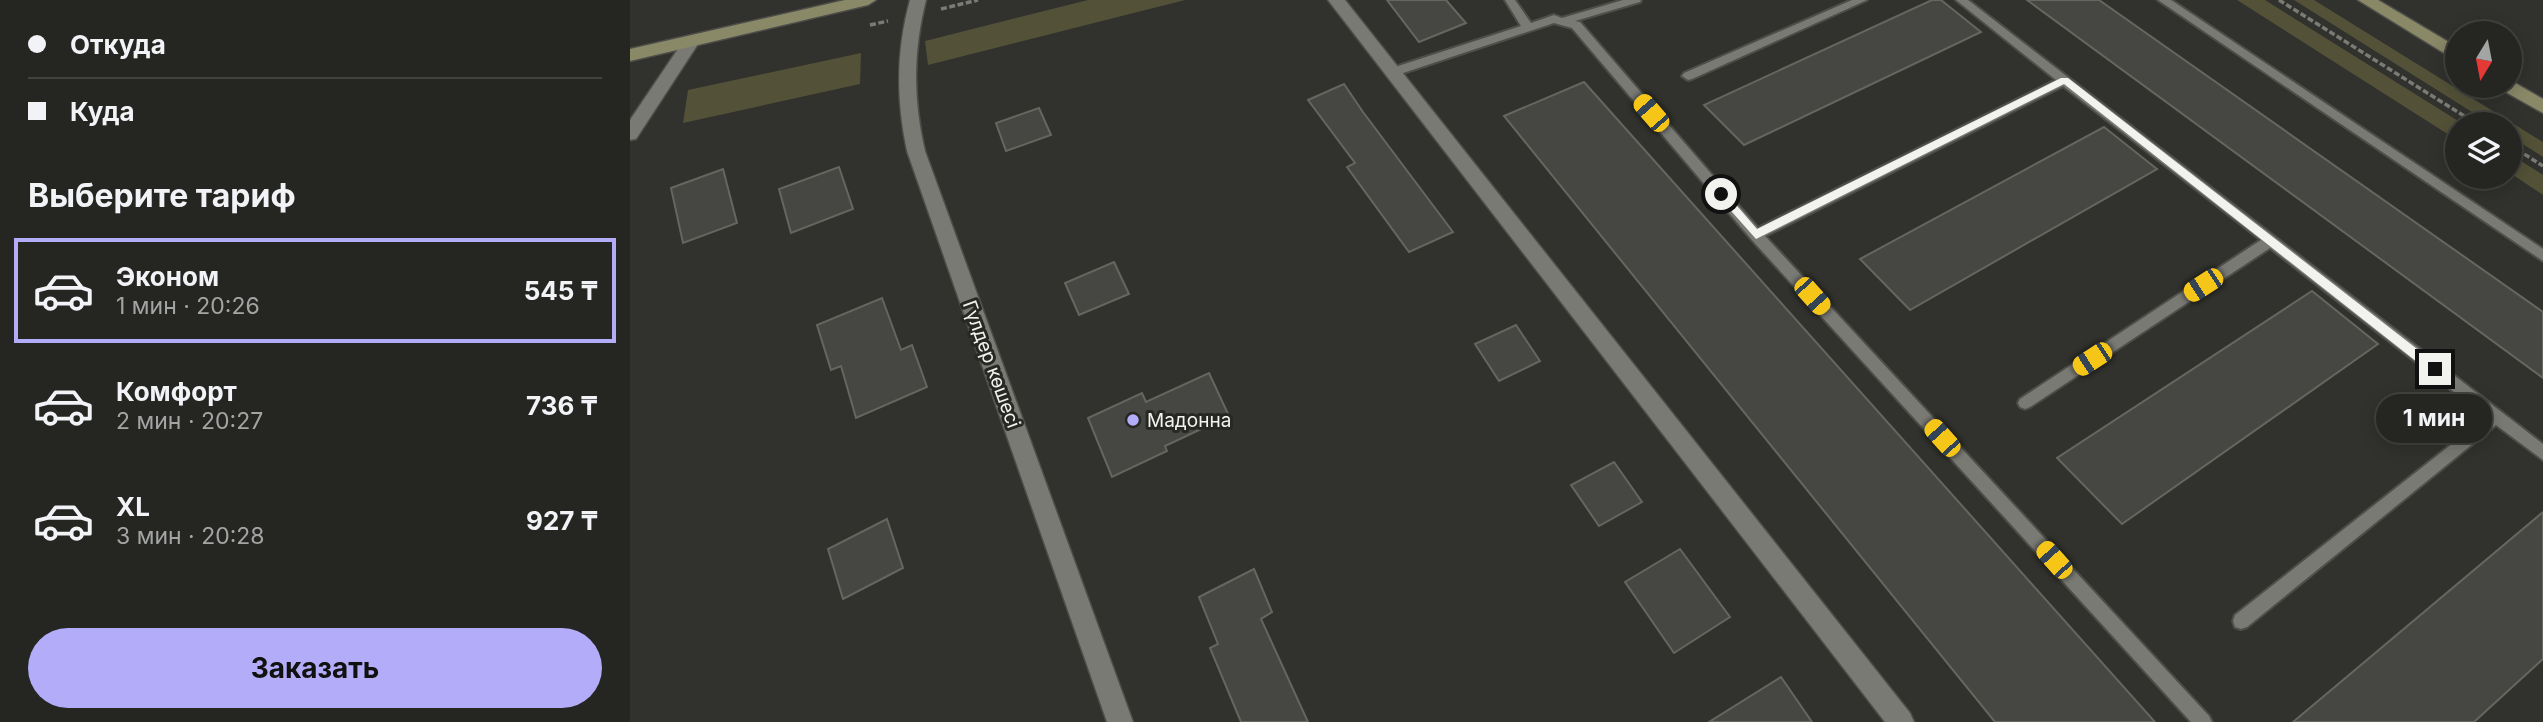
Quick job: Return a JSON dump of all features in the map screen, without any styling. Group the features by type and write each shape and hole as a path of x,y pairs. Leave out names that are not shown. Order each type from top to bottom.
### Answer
{"main road":[{"path":"630,55 868,0"},
{"path":"2367,0 2445,48"},
{"path":"2522,94 2543,107"}],"street":[{"name":"Гүлдер көшесі","path":"918,0 904,65 907,113 916,151 1120,722"},
{"path":"1336,0 1901,722"},
{"path":"630,134 692,41"}],"lane":[{"path":"1510,0 1527,26"},
{"path":"1393,72 1527,26 1554,19 1566,20 1636,0"},
{"path":"1688,76 1862,0"},
{"path":"1961,0 2543,453"},
{"path":"2163,0 2543,256"},
{"path":"1566,20 1576,25 1756,235 2203,722"},
{"path":"1756,235 2065,80"},
{"path":"2025,403 2270,241"},
{"path":"2241,621 2496,417"}],"path":[{"path":"2279,0 2458,112"},
{"path":"2522,153 2543,166"}],"shaded area":[{"path":"1088,0 1185,0 928,65 925,41"},
{"path":"2237,0 2265,0 2445,113 2445,132"},
{"path":"2294,0 2314,0 2445,81 2445,95"},
{"path":"861,53 860,84 683,123 688,90"},
{"path":"2450,98 2472,98 2495,112 2472,112"},
{"path":"2522,129 2543,142 2543,157 2522,144"},
{"path":"2522,162 2543,175 2543,195 2522,181"}],"building":[{"path":"1387,0 1446,0 1466,23 1419,42"},
{"path":"1932,0 1941,0 1981,32 1744,145 1704,105"},
{"path":"2027,0 2099,0 2543,312 2543,378"},
{"path":"1584,82 2155,722 1995,722 1504,116"},
{"path":"1344,84 1453,232 1409,252 1347,167 1355,163 1308,100"},
{"path":"1039,108 1051,135 1006,151 996,123"},
{"path":"2104,127 2157,169 1910,310 1860,259"},
{"path":"839,167 853,209 791,233 779,189"},
{"path":"723,169 737,223 683,243 671,188"},
{"path":"1114,262 1129,294 1079,315 1065,283"},
{"path":"2312,291 2378,344 2122,524 2057,458"},
{"path":"882,298 901,350 912,345 927,387 856,418 841,366 831,370 817,325"},
{"path":"1516,325 1540,361 1499,381 1475,344"},
{"path":"1209,373 1229,416 1165,446 1167,451 1112,477 1088,418 1142,393 1146,402"},
{"path":"1614,462 1642,502 1599,526 1571,485"},
{"path":"2543,512 2543,659 2474,722 2293,722"},
{"path":"887,519 903,568 843,599 828,549"},
{"path":"1680,549 1730,617 1674,653 1625,582"},
{"path":"1254,569 1272,612 1261,619 1308,722 1241,722 1210,648 1218,644 1199,597"},
{"path":"1781,677 1812,722 1709,722"}],"place":[{"name":"Мадонна","path":"1133,420"}],"route":[{"path":"1721,194 1756,235 2065,80 2435,369"}]}
